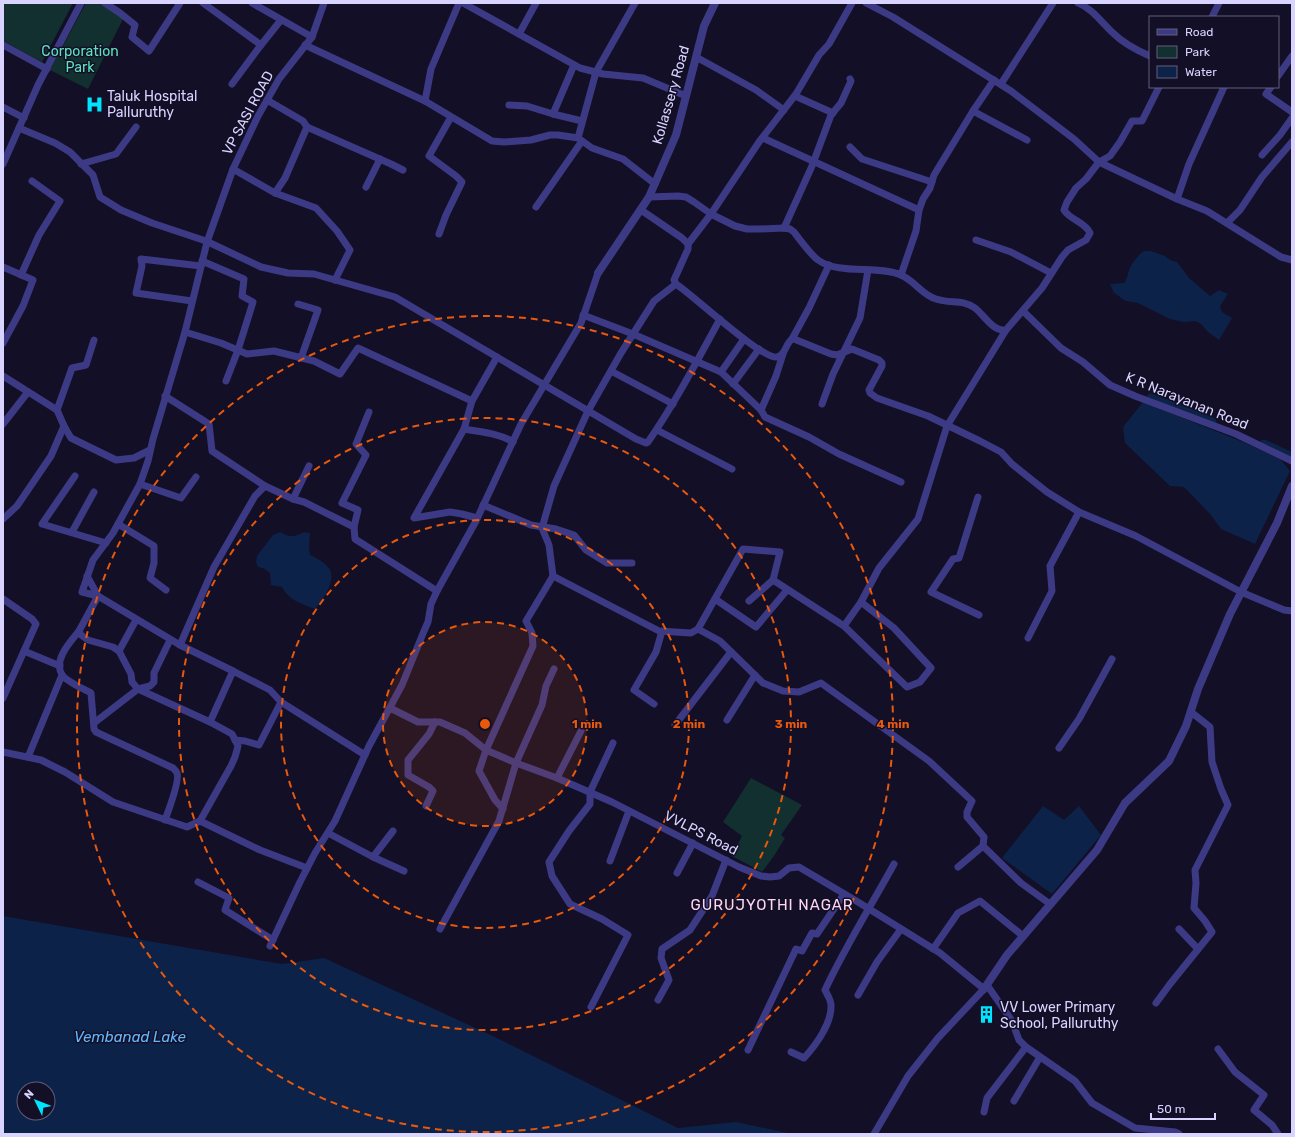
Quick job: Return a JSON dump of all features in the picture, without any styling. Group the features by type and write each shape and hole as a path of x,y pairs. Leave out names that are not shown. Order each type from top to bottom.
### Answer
{"street":[{"path":"3,164 47,69 81,3"},
{"path":"105,3 135,25 132,37 150,51 180,3"},
{"path":"252,3 312,37"},
{"name":"VP SASI ROAD","path":"98,596 82,592 87,576 93,560 113,533 140,484 185,332 207,242 233,169 258,116 279,79 312,37 324,3"},
{"path":"425,101 431,69 459,3"},
{"path":"463,3 580,68 596,72 643,78 686,96"},
{"path":"519,34 536,3"},
{"path":"536,207 580,140 582,121 596,72 635,3"},
{"name":"Kollassery Road","path":"598,273 641,210 655,184 676,135 704,26 715,3"},
{"path":"783,354 779,357 772,357 744,339 676,284 674,280 688,251 688,244 711,214 763,138 795,96 819,55 829,44 852,3"},
{"path":"866,3 893,17 1001,84 1074,139 1099,162 1177,199 1207,211 1281,257 1292,260"},
{"path":"1001,84 1052,3"},
{"path":"1078,3 1084,5 1114,34 1132,48 1149,56"},
{"path":"208,4 261,45"},
{"path":"1212,16 1216,4"},
{"path":"232,84 281,20"},
{"path":"3,45 47,69"},
{"path":"305,45 425,101 492,141 504,142 531,140 550,135 558,135 580,140 592,148 623,159 655,184"},
{"path":"1279,75 1292,56"},
{"path":"696,57 756,90 784,110"},
{"path":"553,114 574,65"},
{"path":"784,228 813,162 830,115 841,103 851,81 850,79"},
{"path":"901,275 916,231 919,210 934,175 973,111 994,80"},
{"path":"844,626 861,602 879,568 918,519 947,426 1006,330 1042,288 1068,250 1086,240 1090,233 1089,230 1067,214 1064,210 1076,188 1086,179 1099,162 1110,156 1132,121 1142,121 1158,88"},
{"path":"1177,199 1189,164 1224,88"},
{"path":"1270,88 1266,94 1292,112"},
{"path":"795,96 832,113"},
{"path":"267,100 303,122 307,127 403,170"},
{"path":"510,105 527,106 582,121"},
{"path":"3,107 24,118"},
{"path":"973,111 1027,140"},
{"path":"439,234 446,215 462,182 429,156 451,117"},
{"path":"1262,155 1280,135 1292,118"},
{"path":"81,164 116,154 136,127"},
{"path":"276,194 285,178 307,127"},
{"path":"19,128 55,143 70,152 93,175 100,197 122,210 152,223 207,242 261,267 288,273 314,274 395,297 636,439 646,443 657,430 673,404 720,319"},
{"path":"763,138 919,210"},
{"path":"1227,223 1240,210 1262,177 1292,142"},
{"path":"850,147 862,159 932,182"},
{"path":"366,187 380,159"},
{"path":"233,169 276,194 316,208 337,231 350,250 335,280"},
{"path":"21,275 39,235 60,201 32,181"},
{"path":"649,197 686,197 711,214 735,226 747,229 790,229 816,258 823,263 851,269 901,275 925,294 936,299 969,304 1001,331 1006,330"},
{"path":"641,210 682,238 688,244"},
{"path":"976,240 1011,252 1051,273"},
{"path":"192,301 136,293 142,266 142,259 201,264 244,279 242,296 253,302 238,350 226,381"},
{"path":"761,410 789,341 792,339 809,308 829,265"},
{"path":"3,267 33,280 23,306 3,343"},
{"path":"822,404 833,374 860,318 868,270"},
{"path":"198,882 229,898 225,910 271,943 307,868 335,821 365,755 402,685 428,622 431,604 437,590 477,518 521,424 581,323 598,273"},
{"path":"503,809 495,800 479,771 486,750 533,646 532,634 526,621 553,576 549,545 542,528 554,486 588,411 633,334 654,302 676,284"},
{"path":"298,304 318,310 301,358"},
{"name":"K R Narayanan Road","path":"1023,311 1061,348 1083,362 1110,384 1135,396 1236,434 1292,461"},
{"path":"583,315 633,334 721,372 761,410 765,416 809,437 839,454 901,482"},
{"path":"185,332 247,354 274,351 314,361 340,374 358,348 472,401"},
{"path":"721,372 744,339"},
{"path":"792,339 830,354 837,355 852,349 879,360 882,363 880,370 869,390 870,393 877,398 928,416 1001,452 1012,464 1047,492 1079,512 1136,536 1242,592 1284,610 1292,611"},
{"path":"57,410 72,368 86,365 94,340"},
{"path":"733,384 759,349"},
{"path":"477,518 450,512 414,518 464,429 472,401 497,357"},
{"path":"611,371 673,404"},
{"path":"3,376 57,410 71,438 116,460 134,458 150,450"},
{"path":"3,424 28,392"},
{"path":"165,396 209,424 212,451 265,486 293,499 304,502 354,527"},
{"path":"369,412 356,444 366,455 342,503 358,510 354,527 355,539 437,590"},
{"path":"3,518 17,506 46,462 64,426"},
{"path":"464,429 488,433 509,439 512,442"},
{"path":"657,430 732,469"},
{"path":"293,499 309,466"},
{"path":"75,476 42,524 106,542"},
{"path":"140,484 181,498 196,476"},
{"path":"180,645 214,567 255,496 265,486"},
{"path":"874,1134 908,1076 938,1038 986,987 1023,936 1097,850 1125,803 1169,761 1186,726 1201,682 1230,614 1277,523 1292,486"},
{"path":"72,532 94,492"},
{"path":"978,497 959,558 953,559 931,592 979,615"},
{"path":"483,505 531,525 542,528 556,529 574,535 586,550 606,563 632,563"},
{"path":"1028,638 1052,591 1050,566 1079,512"},
{"path":"118,524 154,546 154,563 150,578 166,590"},
{"path":"553,576 658,631 691,633 698,629 743,549 780,552 773,580 749,601"},
{"path":"87,576 98,596 170,640 270,690 281,702 365,755"},
{"path":"773,580 844,626 907,687 920,682 931,668 894,628 861,602"},
{"path":"715,599 756,627 787,590"},
{"path":"28,757 62,675 60,666 61,657 66,647 79,631 98,596"},
{"path":"3,599 32,619 36,624 3,698"},
{"path":"119,651 136,620"},
{"path":"698,629 720,641 763,683 782,691 799,692 821,683 929,761 972,802 967,812 967,816 984,837 983,846 958,867"},
{"path":"3,752 42,760 65,772 113,802 187,827 200,822 209,808 235,757 238,746 232,734 138,688 132,682 131,674 119,651 113,647 88,640 81,635 79,631"},
{"path":"654,704 634,690 656,652 662,631"},
{"path":"94,723 138,688 150,686 154,682 154,673 170,640"},
{"path":"24,651 60,666"},
{"path":"675,725 731,652"},
{"path":"1059,748 1078,719 1112,659"},
{"path":"440,929 499,821 516,763 542,705 546,686 554,669"},
{"path":"210,722 233,671"},
{"path":"62,675 72,683 91,693 94,729 96,732 173,768 177,772 178,775 176,785 166,820"},
{"path":"727,720 755,675"},
{"path":"235,740 245,740 259,746 281,702"},
{"name":"VVLPS Road","path":"390,708 418,722 440,722 465,733 486,750 590,792 761,876 779,876 789,868 799,867 870,909 933,949 986,987 1012,1021 1019,1040 1026,1047"},
{"path":"1156,1003 1212,932 1194,908 1196,883 1195,870 1228,805 1212,762 1210,727 1191,712"},
{"path":"426,806 433,791 429,787 408,775 408,760 429,734 435,722"},
{"path":"557,778 580,731"},
{"path":"591,1007 628,935 602,919 570,904 552,876 549,862 569,831 590,804 590,792 613,743"},
{"path":"610,861 629,811"},
{"path":"200,822 260,850 307,868"},
{"path":"373,856 393,832"},
{"path":"328,833 404,871"},
{"path":"677,873 693,843"},
{"path":"983,846 1021,883 1050,904"},
{"path":"658,1000 669,980 661,958 662,949 690,930 712,896 726,860"},
{"path":"791,1052 804,1058 814,1048 828,1022 831,1004 825,990 840,959 870,909 894,864"},
{"path":"748,1050 796,949 802,951 812,933 817,934 844,894"},
{"path":"933,949 958,914 980,901 1023,936"},
{"path":"858,995 877,962 901,929"},
{"path":"1179,929 1198,949"},
{"path":"984,1112 987,1098 1026,1047 1075,1081 1092,1103 1134,1131 1175,1132 1179,1134"},
{"path":"1218,1049 1235,1072 1264,1095 1254,1110 1272,1125 1278,1134"},
{"path":"1014,1101 1040,1057"}],"green space":[{"path":"3,3 73,3 42,62 3,41"},
{"name":"Corporation Park","path":"86,3 104,3 124,17 88,89 50,70"},
{"path":"751,778 802,805 781,835 785,838 762,872 732,856 742,836 723,822"}],"water":[{"path":"1144,251 1151,251 1177,262 1189,278 1210,296 1219,290 1228,294 1220,306 1222,312 1232,318 1219,340 1208,332 1201,324 1195,321 1184,322 1170,319 1138,303 1126,301 1114,293 1110,284 1124,283 1127,279 1132,264"},
{"path":"1143,402 1243,442 1280,459 1290,471 1255,544 1221,529 1211,515 1184,487 1170,486 1125,443 1123,427"},
{"path":"280,532 292,536 304,532 310,533 310,555 324,563 330,570 330,586 315,609 292,598 282,587 271,585 270,573 265,569 258,567 256,562 257,556 273,535"},
{"path":"1043,806 1064,820 1079,806 1101,835 1052,894 1002,858"},
{"name":"Vembanad Lake","path":"3,916 282,964 324,958 495,1037 678,1128 736,1122 793,1134 3,1134"}],"waterway":[{"path":"1151,398 1212,422"},
{"path":"1264,444 1292,457"}],"place":[{"name":"Taluk Hospital Palluruthy","path":"94,104"},
{"name":"VV Lower Primary School, Palluruthy","path":"987,1015"}],"district":[{"name":"GURUJYOTHI NAGAR","path":"772,905"}]}
